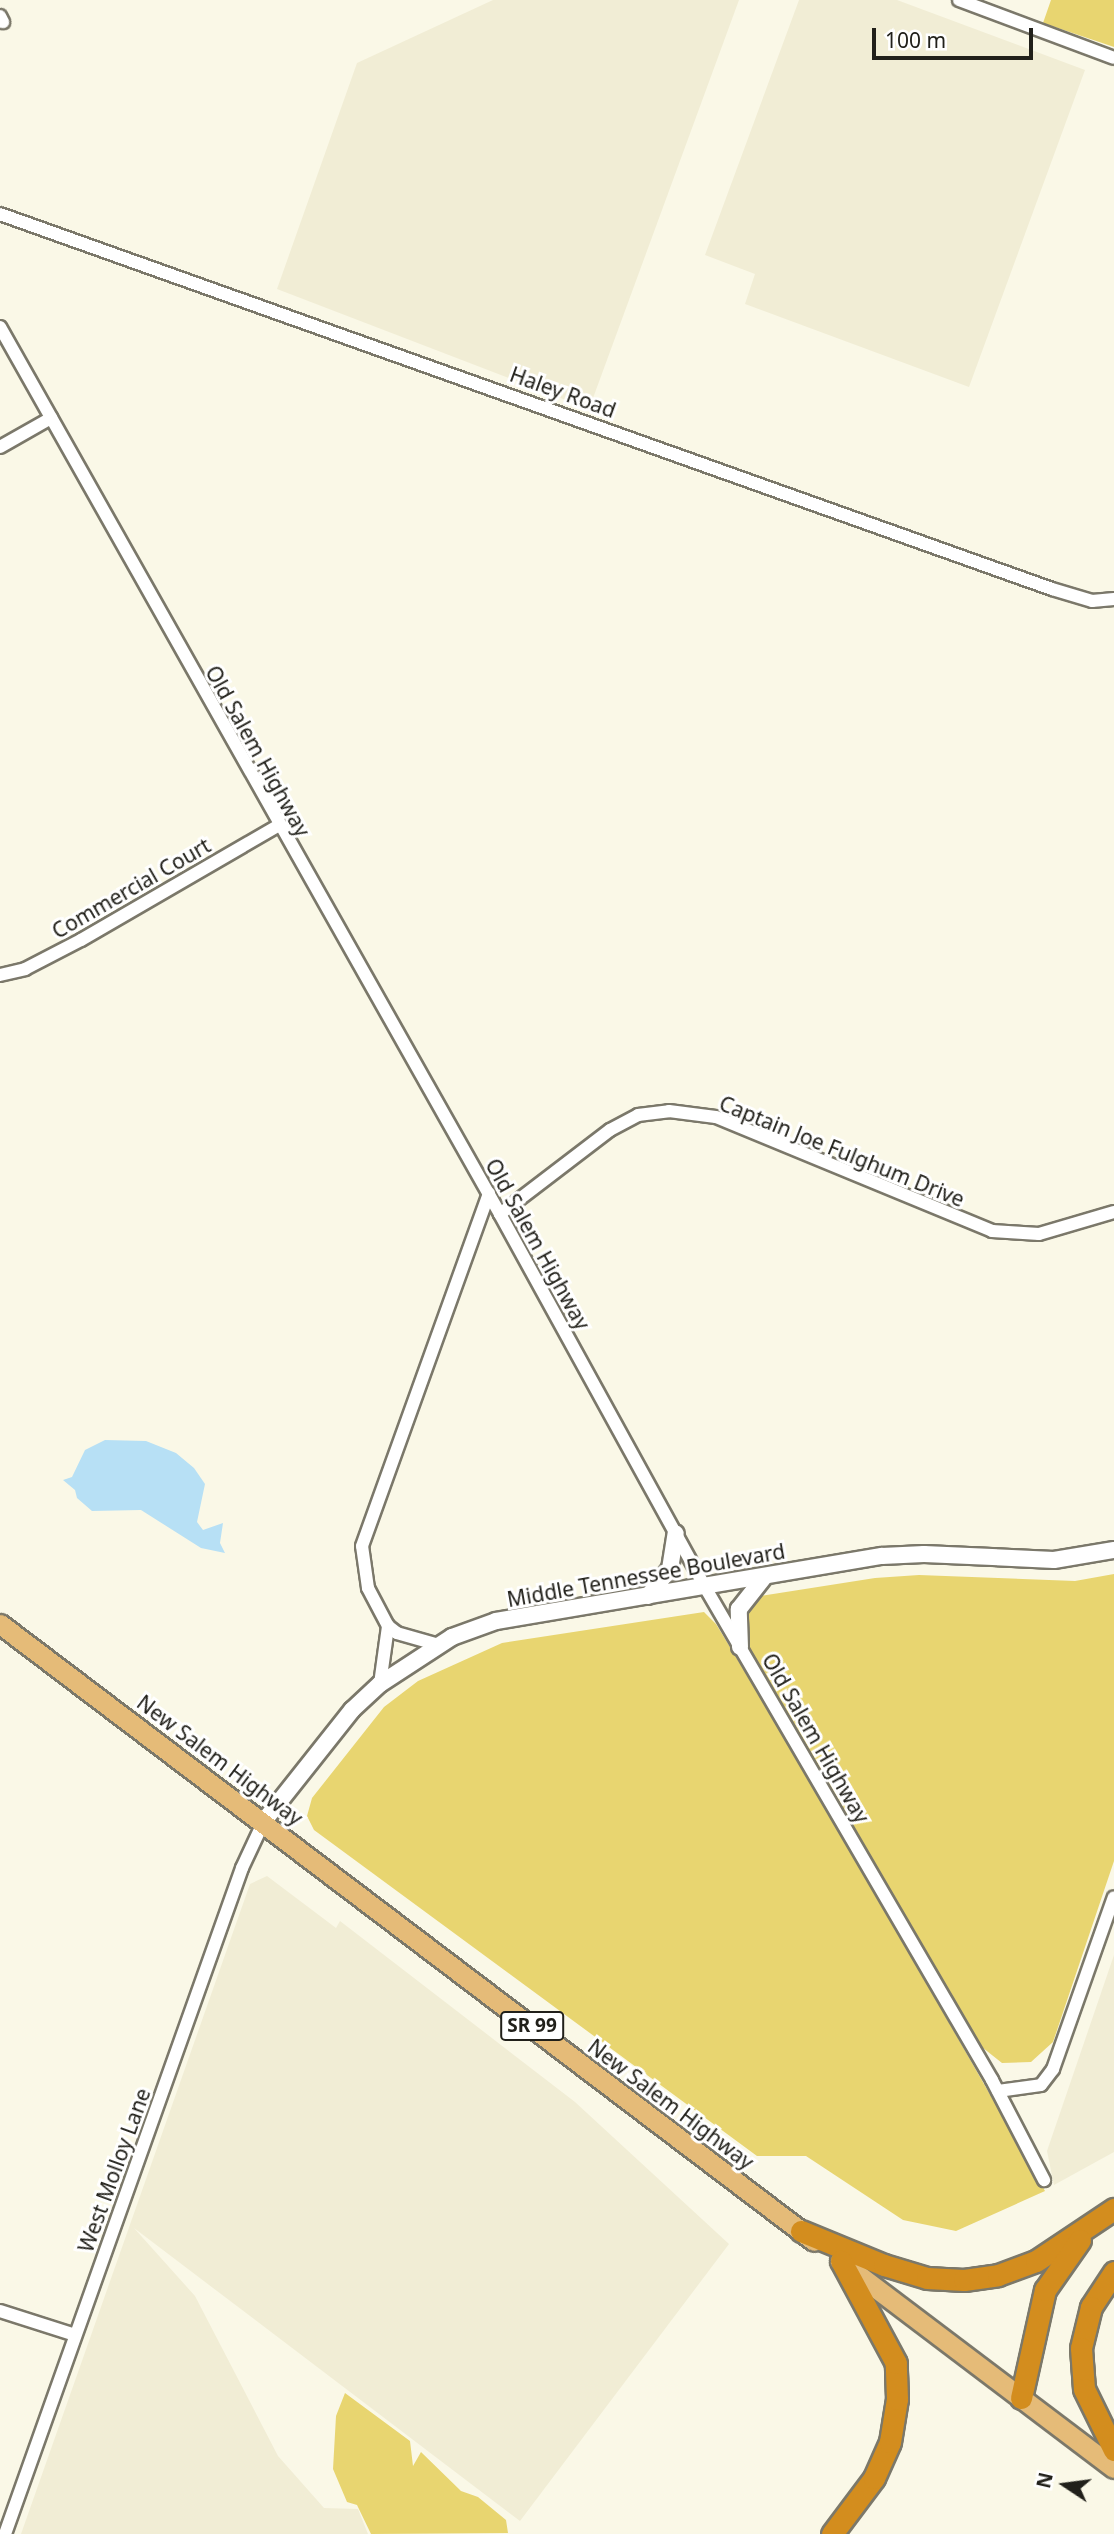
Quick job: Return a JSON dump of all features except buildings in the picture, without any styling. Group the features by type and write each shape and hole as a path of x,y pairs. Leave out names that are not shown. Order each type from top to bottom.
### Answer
{"highway":[{"path":"801,2231 884,2265 927,2278 964,2280 998,2275 1036,2261 1114,2209"},
{"path":"1021,2398 1045,2290 1092,2225"},
{"path":"832,2534 874,2478 890,2442 897,2399 896,2363 882,2329 841,2261"},
{"path":"1114,2272 1084,2326 1081,2367 1092,2411 1114,2450"}],"main road":[{"path":"648,1596 670,1569 676,1533"},
{"name":"Middle Tennessee Boulevard","path":"264,1821 352,1710 380,1684 439,1645 496,1621 882,1556 923,1553 1054,1560 1114,1550"},
{"path":"740,1647 739,1609 765,1576"},
{"name":"New Salem Highway","path":"0,1624 264,1821 1114,2468"}],"street":[{"path":"960,0 1114,58"},
{"name":"Haley Road","path":"0,214 1052,589 1092,601 1114,599"},
{"name":"Old Salem Highway","path":"0,327 278,826 489,1193 705,1587 998,2091 1044,2180"},
{"path":"0,447 51,418"},
{"name":"Commercial Court","path":"0,975 25,969 81,940 278,826"},
{"name":"Captain Joe Fulghum Drive","path":"500,1214 610,1130 643,1114 669,1111 716,1117 992,1231 1040,1234 1114,1212"},
{"path":"439,1645 397,1633 388,1626 368,1588 362,1546 489,1193"},
{"path":"380,1684 388,1626"},
{"name":"West Molloy Lane","path":"5,2534 242,1868 264,1821"},
{"path":"998,2091 1041,2085 1053,2069 1114,1897"},
{"path":"0,2311 75,2335"}],"shaded area":[{"path":"493,0 739,0 589,409 277,289 357,63"},
{"path":"799,0 897,0 1085,70 969,387 745,304 755,274 705,255"},
{"path":"1051,0 1114,0 1114,47 1043,23"},
{"path":"1114,1574 1114,1861 1053,2042 1031,2062 1002,2063 978,2044 751,1652 743,1635 743,1618 760,1596 875,1578 919,1575 1075,1581"},
{"path":"704,1612 716,1624 817,1791 1045,2191 956,2231 903,2220 806,2156 757,2156 314,1830 307,1816 312,1798 384,1707 418,1681 502,1643"},
{"path":"267,1876 336,1928 340,1921 575,2102 729,2244 520,2521 134,2228 195,2296 278,2456 324,2508 358,2509 368,2534 21,2534 250,1884"},
{"path":"1114,1955 1114,2152 1054,2185 1047,2151"},
{"path":"345,2393 410,2441 413,2466 421,2452 461,2491 478,2497 506,2520 508,2533 371,2534 357,2505 347,2502 333,2469 336,2416"}],"water":[{"path":"105,1440 146,1441 176,1453 194,1468 205,1484 197,1522 203,1530 223,1523 220,1543 225,1553 201,1548 141,1510 92,1511 77,1498 75,1490 63,1480 72,1477 85,1450"}]}
